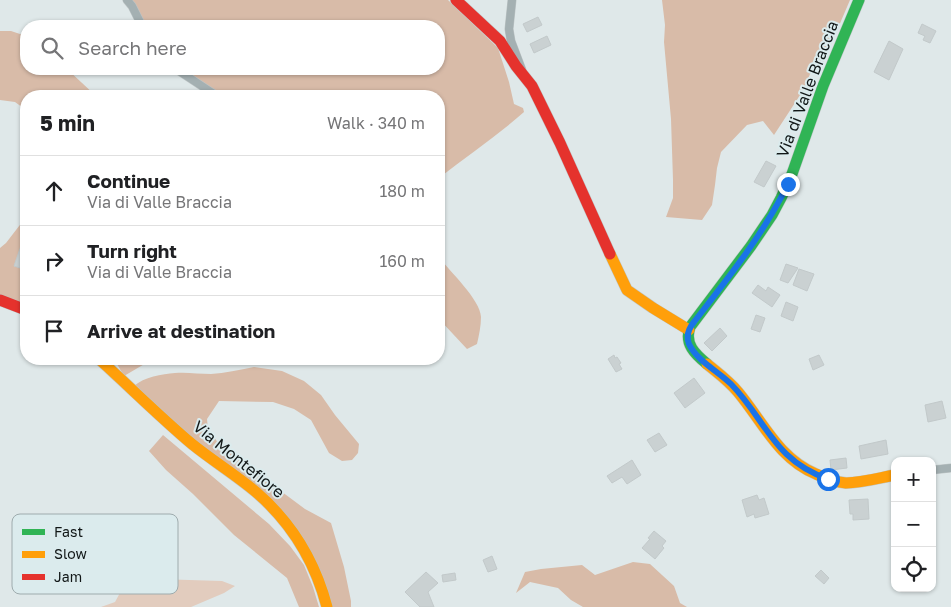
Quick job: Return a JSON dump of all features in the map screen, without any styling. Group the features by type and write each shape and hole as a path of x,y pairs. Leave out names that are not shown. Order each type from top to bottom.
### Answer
{"street":[{"path":"127,0 139,20"},
{"path":"456,0 500,42 534,89 626,288 653,308 689,330 688,341 695,352 732,385 776,444 785,454 801,466 823,478 843,483 864,482 891,476"},
{"path":"512,0 509,29 511,41 523,74"},
{"name":"Via di Valle Braccia","path":"689,330 737,267 781,199 802,148 818,98 859,0"},
{"path":"185,75 208,90"},
{"path":"0,300 20,308"},
{"name":"Via Montefiore","path":"106,365 180,433 254,490 278,513 292,530 312,564 320,582 327,607"},
{"path":"936,470 951,468"}],"shaded area":[{"path":"130,0 448,0 498,48 514,104 523,108 524,112 445,174 445,90 213,90 191,75 445,75 445,20 143,20 136,6"},
{"path":"662,0 850,0 823,63 810,74 804,89 774,135 763,121 747,125 721,152 712,205 702,220 666,217 673,198 673,180 671,119"},
{"path":"0,31 11,31 20,34 20,75 73,75 90,90 20,90 20,106 15,102 0,100"},
{"path":"20,225 20,249 14,266 20,268 20,303 0,295 0,248"},
{"path":"445,264 476,302 481,317 477,344 467,349 445,325"},
{"path":"118,365 143,365 124,376"},
{"path":"254,367 282,371 304,381 321,395 359,444 358,453 352,460 342,461 329,453 311,420 294,409 273,402 219,401 207,419 208,430 220,445 252,466 270,483 305,509 331,523 344,567 351,607 330,607 302,538 134,386 148,378 165,374 211,374"},
{"path":"163,435 269,524 290,546 304,565 319,607 299,607 287,578 234,535 166,470 149,451"},
{"path":"633,562 650,564 674,586 680,603 687,607 583,607 571,600 558,588 530,582 516,593 525,572 582,565 595,575"},
{"path":"178,580 222,581 235,586 224,593 191,607 101,607 115,602 119,594 178,594"}],"building":[{"path":"538,17 542,25 527,32 523,24"},
{"path":"922,24 936,31 930,43 923,40 925,36 918,33"},
{"path":"547,36 551,45 534,53 530,44"},
{"path":"889,41 903,49 889,80 874,72"},
{"path":"766,161 776,166 764,187 754,182"},
{"path":"20,249 20,268 14,266"},
{"path":"786,264 798,268 788,283 780,280"},
{"path":"799,269 814,274 807,291 793,285"},
{"path":"758,285 766,291 768,287 780,295 772,307 752,293"},
{"path":"786,302 798,307 793,321 781,316"},
{"path":"756,315 765,318 760,332 751,329"},
{"path":"720,328 727,336 712,351 704,343"},
{"path":"614,355 621,363 619,364 622,369 616,372 608,359"},
{"path":"819,355 824,365 813,370 809,359"},
{"path":"694,378 705,393 685,408 674,393"},
{"path":"942,401 946,418 928,422 925,405"},
{"path":"659,433 667,445 655,452 647,440"},
{"path":"886,440 888,454 861,459 859,446"},
{"path":"846,458 847,468 831,470 830,460"},
{"path":"632,460 641,475 627,484 622,477 612,483 607,476"},
{"path":"757,495 759,500 764,498 769,514 755,518 754,514 747,517 742,500"},
{"path":"868,499 869,519 853,520 853,514 850,514 849,500"},
{"path":"654,531 666,541 662,546 664,548 655,559 642,548"},
{"path":"492,556 497,569 488,572 483,560"},
{"path":"821,570 829,578 824,584 815,576"},
{"path":"426,572 438,583 428,592 434,607 420,607 405,592"},
{"path":"455,573 456,580 443,582 442,575"}],"traffic: fast":[{"path":"707,364 698,356 690,344 688,339 690,327 751,246 781,198 792,174 823,86 859,0"}],"traffic: slow":[{"path":"610,254 627,290 689,330"},
{"path":"707,364 735,388 772,439 803,467 827,479 846,483 891,476"},
{"path":"105,365 180,434 256,492 281,517 309,559 327,607"}],"traffic: jam":[{"path":"456,0 500,41 532,86 610,254"},
{"path":"0,300 20,308"}],"route":[{"path":"788,184 767,223 751,247 691,326 688,341 695,352 736,390 785,454 809,471 828,479"}]}
